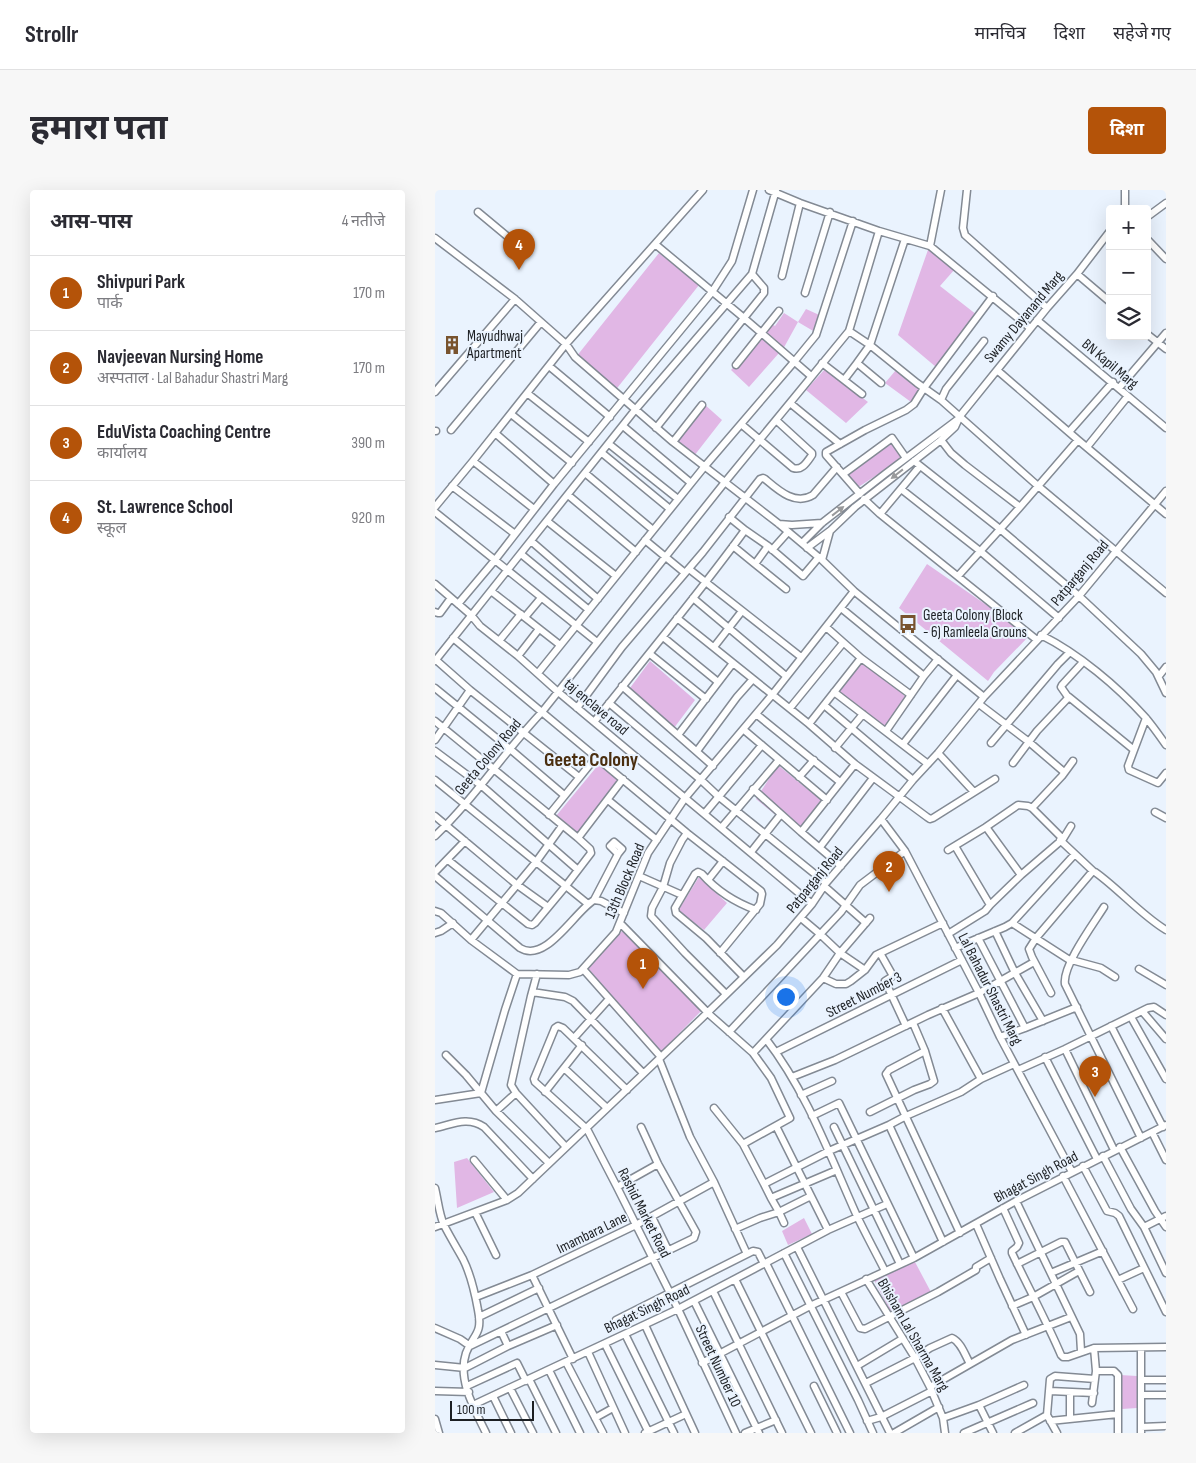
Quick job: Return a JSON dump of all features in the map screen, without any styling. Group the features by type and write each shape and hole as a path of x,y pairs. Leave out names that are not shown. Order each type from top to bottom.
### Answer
{"street":[{"path":"435,507 567,344 703,190"},
{"path":"458,604 712,292 732,260 753,190"},
{"path":"930,246 941,190"},
{"path":"967,190 963,228 965,235 1047,308"},
{"path":"1125,190 1125,205"},
{"path":"1126,200 1131,190"},
{"path":"579,777 470,690 436,660 635,410 752,274 774,191 800,203 853,222 930,246 1030,328"},
{"path":"782,276 800,203"},
{"path":"1151,214 1166,203"},
{"path":"478,212 514,242"},
{"path":"805,293 829,212"},
{"path":"537,673 705,466 816,335 853,222"},
{"path":"879,231 849,331 941,400 959,418 1038,486 1166,593"},
{"name":"Swamy Dayanand Marg","path":"805,546 822,523 913,462 941,440 955,426 959,418 1030,328 1077,274 1106,236"},
{"path":"435,238 515,299 567,344 575,357 656,428 779,524 854,591 985,697"},
{"path":"844,380 870,345 905,239"},
{"path":"1151,243 1166,259"},
{"path":"655,244 811,376"},
{"path":"656,428 765,290 761,282 752,274"},
{"path":"1077,274 1106,299"},
{"path":"993,296 914,404 825,454 862,497 880,514 1039,638 1070,652 1083,662 1124,696 1146,718 1166,744"},
{"path":"435,392 515,299"},
{"path":"736,365 779,311"},
{"name":"BN Kapil Marg","path":"1037,320 1166,428"},
{"path":"451,430 543,324"},
{"name":"Geeta Colony Road","path":"435,836 482,786 493,769 542,712 725,482 849,331"},
{"path":"1119,388 1166,333"},
{"path":"1151,337 1166,349"},
{"path":"941,400 946,389 984,341"},
{"path":"822,363 862,394"},
{"path":"857,363 881,383"},
{"path":"549,366 610,417"},
{"path":"997,370 1166,514"},
{"path":"1069,432 1113,382"},
{"path":"527,393 589,442"},
{"path":"1087,447 1129,396"},
{"path":"790,402 840,444"},
{"path":"673,442 702,405"},
{"path":"511,414 572,463"},
{"name":"Swamy Dayanand Marg","path":"805,546 831,530 862,497 906,458 959,418"},
{"path":"741,424 793,468 797,469 806,464 812,453 776,420"},
{"path":"623,426 691,483"},
{"path":"495,433 554,484"},
{"path":"843,474 892,438 906,458"},
{"path":"941,440 951,453 965,465 1020,507"},
{"path":"958,576 1078,440"},
{"path":"609,444 678,499"},
{"path":"602,453 671,509"},
{"path":"473,461 534,509"},
{"path":"913,462 921,466 1000,529 1079,596 1141,654 1159,676 1166,693"},
{"path":"880,514 921,466"},
{"path":"577,708 622,647 687,571 760,479 763,478 784,495 800,498 809,497 813,495 837,467"},
{"path":"585,474 653,530"},
{"path":"452,486 515,534"},
{"path":"901,489 980,551 1059,618"},
{"name":"Patparganj Road","path":"435,1227 507,1200 518,1193 777,945 913,780 985,697 1079,596 1166,491"},
{"path":"568,495 636,552"},
{"path":"435,512 597,642"},
{"path":"729,517 803,576 820,559 831,530"},
{"path":"547,521 616,576"},
{"path":"779,524 822,523"},
{"path":"594,722 650,654 745,530"},
{"path":"755,564 788,532"},
{"path":"645,540 666,557 706,582 801,657"},
{"path":"531,541 598,599"},
{"path":"733,546 786,589"},
{"path":"521,554 589,610"},
{"name":"taj enclave road","path":"435,584 471,615 480,626 518,656 557,692 722,827 812,904"},
{"path":"491,591 560,645"},
{"name":"13th Block Road","path":"583,969 614,935 648,853 670,818 757,714 854,591"},
{"path":"435,612 440,613 451,598"},
{"path":"499,641 541,598"},
{"path":"693,598 786,676"},
{"path":"841,608 924,676"},
{"path":"714,647 742,611"},
{"path":"677,618 790,708 855,764 930,819 995,779"},
{"path":"826,627 861,658 911,695"},
{"path":"518,656 539,628"},
{"path":"663,637 719,682"},
{"path":"453,638 687,833 761,890 760,904 720,953"},
{"path":"790,708 843,643"},
{"path":"991,744 1070,652"},
{"path":"650,654 706,699"},
{"path":"809,724 861,658"},
{"path":"886,732 924,676 938,660"},
{"path":"1083,662 1061,687 1068,697 1071,697 1134,750"},
{"path":"678,735 733,663"},
{"path":"1159,676 1166,667"},
{"path":"903,744 957,676"},
{"path":"697,751 737,697 753,679"},
{"path":"622,686 713,766"},
{"path":"435,688 564,796"},
{"path":"435,740 470,690"},
{"path":"834,692 928,764"},
{"path":"1013,762 1068,697"},
{"path":"609,703 825,885 846,906 868,920 823,978 753,1053"},
{"path":"979,704 1029,742 1064,772"},
{"path":"824,705 913,780"},
{"path":"757,714 840,782"},
{"path":"835,748 863,714"},
{"path":"1146,718 1128,768 1131,772 1158,783 1166,773"},
{"path":"435,721 578,838 591,853 535,923 530,924 448,860"},
{"path":"744,730 827,800"},
{"path":"705,813 762,745"},
{"path":"435,751 482,786 578,870"},
{"path":"938,753 974,792"},
{"path":"549,815 596,757"},
{"path":"722,827 779,760"},
{"path":"799,777 814,760"},
{"path":"1032,808 1073,761"},
{"path":"801,832 855,764"},
{"path":"819,847 873,778"},
{"path":"578,838 623,779"},
{"path":"435,780 565,887 591,902 601,901 624,913"},
{"path":"753,789 841,866"},
{"path":"608,800 657,840"},
{"path":"947,850 987,827 1018,805 1028,806 1093,872 1112,884 1166,930"},
{"path":"1155,812 1166,818"},
{"path":"751,852 781,814"},
{"path":"435,816 516,884 548,907"},
{"name":"Lal Bahadur Shastri Marg","path":"881,819 905,851 1000,1037 1072,1172"},
{"path":"471,940 536,862 562,826"},
{"path":"948,934 985,912 1021,875 1061,840 1071,826"},
{"path":"987,827 1021,875"},
{"path":"687,833 670,863 663,887 651,908 651,916 726,994"},
{"path":"435,872 465,841"},
{"path":"955,846 990,905"},
{"path":"729,1032 841,912 860,885 905,851"},
{"path":"435,876 520,948 526,951 548,944 591,902 618,854"},
{"path":"955,948 1012,923 1075,854"},
{"path":"707,880 723,861"},
{"path":"1051,993 1029,949 1036,938 1093,872"},
{"path":"743,977 705,938 676,913 675,908 697,873 702,874 707,880 739,904 756,910"},
{"path":"639,876 682,895"},
{"path":"1104,907 1071,960 1064,979 1141,1138"},
{"path":"435,911 441,913 471,940 517,974 569,975 583,969 660,1058 690,1137 714,1182 747,1254"},
{"path":"801,918 841,953 865,970"},
{"path":"435,933 453,923"},
{"path":"620,923 708,1012 753,1053 769,1074 790,1117 789,1120 743,1144"},
{"path":"823,978 836,984 851,982 880,953 943,923"},
{"path":"1012,923 1071,960 1095,966 1115,977"},
{"path":"995,931 1015,973 1043,1021"},
{"path":"979,938 1025,1028"},
{"path":"870,1112 934,1081 925,1051 885,981 893,976 880,953"},
{"name":"Street Number 3","path":"776,1052 962,960"},
{"path":"792,1077 835,1060 943,1008 979,993 1034,962"},
{"path":"1139,969 1166,986"},
{"path":"481,1093 517,974"},
{"path":"537,974 531,992 511,1083 516,1093 566,1147"},
{"path":"531,992 571,999 643,1073"},
{"path":"574,1038 609,999"},
{"path":"1000,1037 1077,1007"},
{"path":"764,1184 829,1151 961,1092 981,1079 1065,1049 1151,1007 1166,1015"},
{"path":"943,1008 981,1079"},
{"path":"1142,1011 1166,1039"},
{"path":"1131,1017 1166,1079"},
{"path":"587,1129 545,1092 534,1079 555,1028 561,1026 627,1090"},
{"path":"1111,1026 1165,1126"},
{"path":"766,1039 792,1077 885,1271"},
{"path":"545,1092 582,1045"},
{"path":"1065,1049 1117,1149 1163,1217 1166,1227"},
{"path":"925,1051 887,1072 886,1077 960,1233"},
{"path":"446,1055 466,1075 496,1111 549,1163"},
{"path":"1045,1057 1100,1158 1144,1227 1166,1273"},
{"path":"564,1068 607,1108"},
{"path":"801,1095 832,1081"},
{"path":"435,1100 481,1093"},
{"path":"496,1111 516,1093"},
{"path":"812,1116 839,1103 914,1258"},
{"path":"714,1108 743,1144 784,1223"},
{"path":"435,1128 467,1121 478,1123 533,1178"},
{"path":"889,1125 943,1242"},
{"path":"776,1126 828,1230"},
{"name":"Bhagat Singh Road","path":"702,1363 810,1306 914,1258 1063,1176 1165,1126"},
{"path":"470,1346 694,1238 696,1234 658,1164 641,1127"},
{"path":"834,1127 900,1264"},
{"name":"Rashid Market Road","path":"587,1129 678,1309"},
{"path":"1152,1132 1163,1149 1166,1160"},
{"path":"474,1160 507,1200"},
{"path":"617,1187 658,1164"},
{"path":"1083,1166 1107,1211 1119,1216 1166,1312"},
{"path":"771,1198 837,1170"},
{"path":"1063,1176 1133,1309"},
{"name":"Imambara Lane","path":"476,1297 532,1275 637,1225 714,1182"},
{"path":"435,1188 437,1207 463,1261 476,1297 479,1317 478,1333 467,1352 465,1378 473,1405 485,1433"},
{"path":"735,1230 760,1218 779,1212 811,1196"},
{"path":"1016,1201 1080,1334 1081,1351"},
{"name":"Bhagat Singh Road","path":"473,1405 678,1309 828,1230 887,1204"},
{"path":"1003,1208 1019,1243 1012,1251 1017,1264 1063,1357 1094,1348 1166,1347"},
{"path":"475,1212 496,1255"},
{"path":"652,1217 668,1250"},
{"path":"1144,1227 1163,1217"},
{"path":"976,1224 1026,1335"},
{"path":"1017,1264 1061,1242 1065,1242 1090,1292"},
{"path":"797,1247 890,1433"},
{"path":"616,1320 753,1251 758,1252 793,1316 850,1433"},
{"path":"1051,1273 1103,1252"},
{"path":"784,1254 873,1433"},
{"path":"841,1292 862,1329 865,1329 976,1270 976,1267 991,1258"},
{"path":"1118,1280 1144,1268"},
{"path":"1012,1306 1056,1285 1079,1271"},
{"path":"532,1275 557,1325 569,1360 603,1433"},
{"path":"735,1279 811,1433"},
{"name":"Bhisham Lal Sharma Marg","path":"866,1279 915,1358 931,1389 943,1418 942,1432"},
{"path":"479,1317 539,1288"},
{"path":"713,1291 782,1433"},
{"path":"694,1301 758,1430"},
{"name":"Street Number 10","path":"678,1309 736,1433"},
{"path":"867,1421 881,1417 931,1389 991,1351 1071,1317"},
{"path":"435,1365 465,1368 508,1346 557,1325"},
{"path":"645,1325 695,1433"},
{"path":"435,1328 470,1346"},
{"path":"501,1331 508,1346"},
{"path":"625,1334 674,1433"},
{"path":"866,1384 930,1348 952,1338 959,1343 970,1364"},
{"path":"857,1366 902,1339"},
{"path":"605,1344 647,1432 686,1414"},
{"path":"1092,1403 1096,1371 1094,1348"},
{"path":"1141,1348 1141,1430 1166,1426"},
{"path":"588,1352 625,1433"},
{"path":"435,1391 468,1389 517,1363 556,1433"},
{"path":"549,1370 580,1433"},
{"path":"1096,1371 1114,1371 1118,1375 1118,1433"},
{"path":"1057,1433 1049,1418 1049,1382 1052,1377 1095,1379"},
{"path":"1141,1380 1166,1380"},
{"path":"943,1418 979,1405 1024,1384"},
{"path":"814,1386 837,1433"},
{"path":"510,1388 533,1433"},
{"path":"1050,1391 1093,1393"},
{"path":"1071,1392 1071,1418"},
{"path":"1141,1395 1166,1395"},
{"path":"493,1396 511,1433"},
{"path":"964,1433 1033,1404"},
{"path":"979,1405 993,1433"},
{"path":"894,1433 939,1406"},
{"path":"595,1418 613,1408"},
{"path":"1015,1433 1049,1418 1119,1414"},
{"path":"435,1419 439,1433"},
{"path":"745,1433 758,1430 776,1420"}],"shaded area":[{"path":"929,247 955,269 940,286 977,315 936,367 898,335"},
{"path":"659,253 699,285 614,392 576,357"},
{"path":"806,309 826,318 820,335 798,322"},
{"path":"784,313 798,322 782,351 764,332 770,323 775,326"},
{"path":"760,337 779,353 749,387 731,370"},
{"path":"825,369 868,402 846,423 806,390"},
{"path":"896,370 921,388 911,402 885,383"},
{"path":"704,404 722,420 694,456 675,440"},
{"path":"893,443 904,457 857,488 847,473"},
{"path":"927,564 1030,635 994,672 988,681 899,608"},
{"path":"863,659 906,697 885,729 838,693"},
{"path":"650,661 695,700 674,728 630,688"},
{"path":"599,764 618,779 576,835 556,816"},
{"path":"779,766 822,801 799,834 756,799"},
{"path":"699,877 727,903 704,930 678,911"},
{"path":"622,931 702,1010 660,1053 588,968"},
{"path":"467,1158 494,1192 457,1208 454,1162"},
{"path":"804,1218 812,1234 788,1245 782,1231"},
{"path":"915,1262 932,1294 892,1314 874,1280 895,1269"},
{"path":"1120,1375 1137,1376 1137,1408 1122,1409"}],"place":[{"name":"St. Lawrence School","path":"519,270"},
{"name":"Mayudhwaj Apartment","path":"452,345"},
{"name":"Geeta Colony (Block - 6) Ramleela Grouns","path":"908,624"},
{"name":"Navjeevan Nursing Home","path":"889,892"},
{"name":"Shivpuri Park","path":"643,989"},
{"name":"EduVista Coaching Centre","path":"1095,1097"}],"district":[{"name":"Geeta Colony","path":"591,760"}]}
